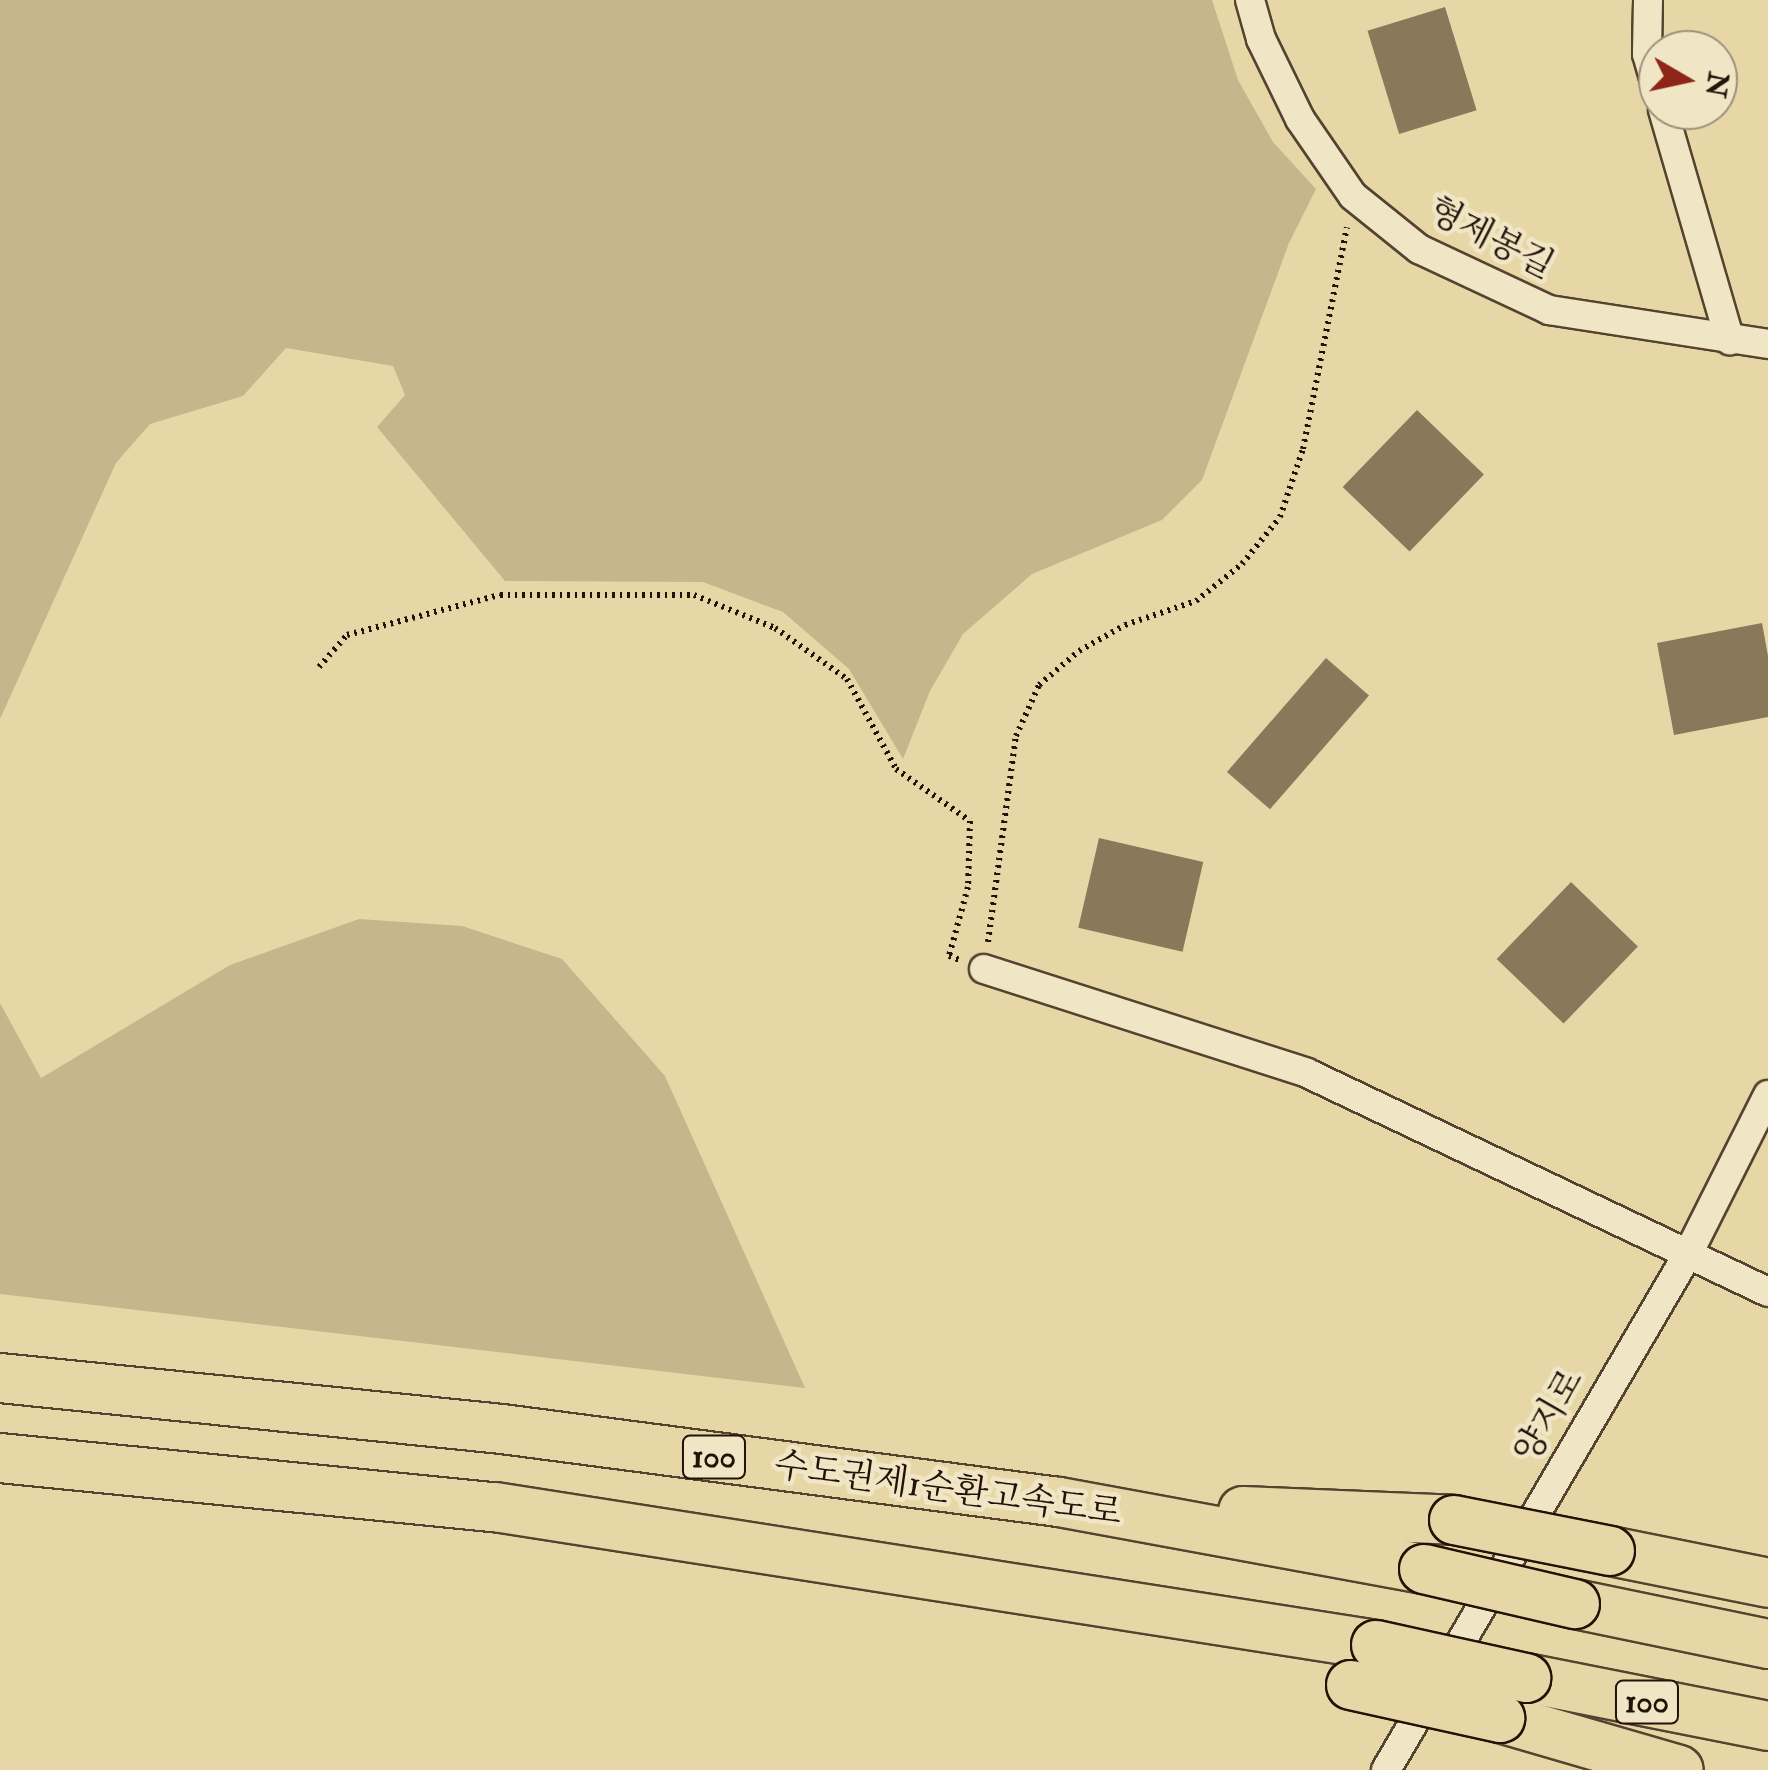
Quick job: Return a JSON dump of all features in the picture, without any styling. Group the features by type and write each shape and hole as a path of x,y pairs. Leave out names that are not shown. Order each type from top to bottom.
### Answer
{"highway":[{"name":"수도권제1순환고속도로","path":"0,1378 502,1428 1059,1502 1424,1569 1768,1644"},
{"name":"100","path":"0,1458 495,1507 1220,1618 1376,1645 1768,1726"},
{"path":"1059,1502 1454,1520 1768,1583"},
{"path":"1220,1618 1351,1685 1500,1718 1679,1770"}],"street":[{"name":"형제봉길","path":"1250,0 1262,40 1300,119 1352,196 1419,249 1549,310 1768,344"},
{"path":"1647,30 1648,0"},
{"path":"1669,130 1730,340"},
{"path":"984,969 1306,1073 1768,1292"},
{"name":"양지로","path":"1386,1770 1688,1254 1768,1095"}],"path":[{"path":"319,667 347,636 500,595 694,595 775,628 847,679 896,769 970,821 968,887 949,956 984,969 1016,736 1039,685 1078,651 1125,625 1196,601 1242,564 1280,517 1303,449 1352,196"}],"shaded area":[{"path":"0,0 1212,0 1238,80 1273,142 1316,189 1289,243 1202,480 1162,520 1032,574 963,634 930,691 903,759 849,669 783,612 703,582 505,581 377,427 405,395 393,366 286,348 243,396 150,424 116,463 0,719"},
{"path":"359,919 462,926 562,959 665,1076 805,1388 0,1294 0,1003 41,1078 230,965"}],"building":[{"path":"1445,7 1477,110 1399,134 1368,31"},
{"path":"1417,410 1484,475 1410,552 1343,487"},
{"path":"1762,623 1768,656 1768,717 1674,735 1657,643"},
{"path":"1326,658 1369,695 1270,809 1227,772"},
{"path":"1099,838 1203,862 1183,952 1078,928"},
{"path":"1571,882 1638,947 1564,1024 1497,959"}]}
